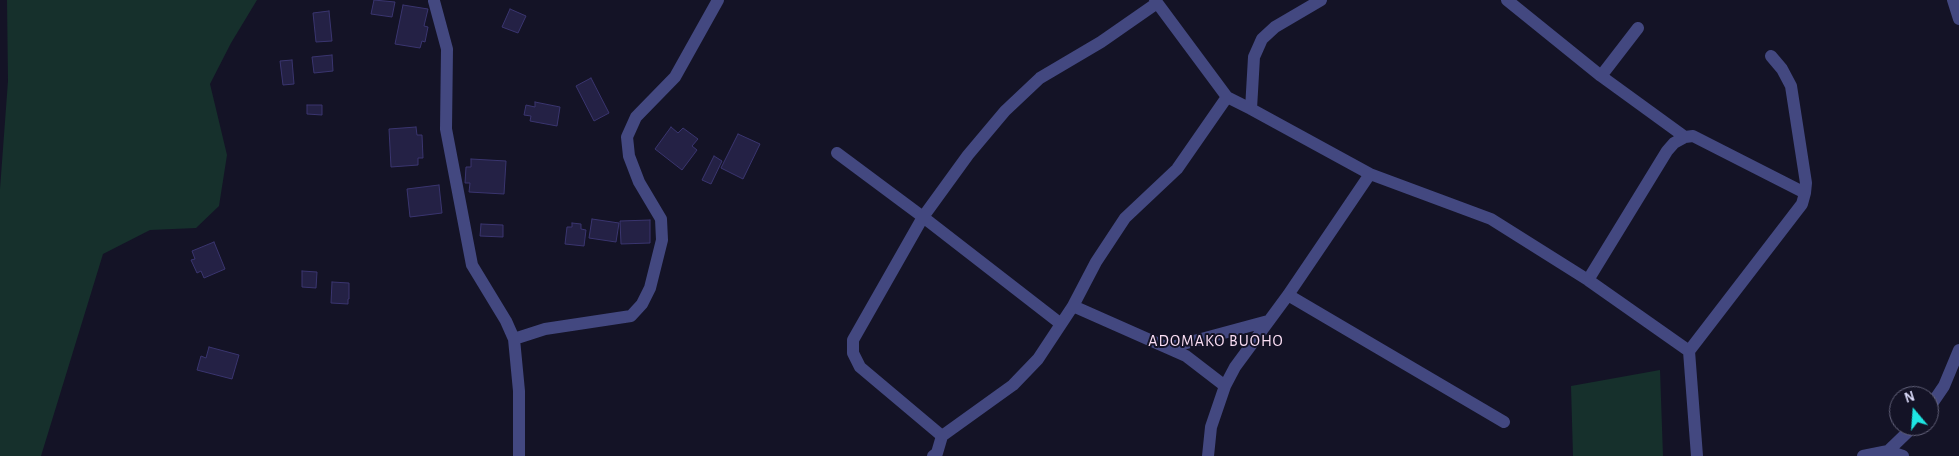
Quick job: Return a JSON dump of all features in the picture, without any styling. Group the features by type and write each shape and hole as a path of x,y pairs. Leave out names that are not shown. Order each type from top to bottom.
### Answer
{"street":[{"path":"514,339 545,329 630,316 642,304 650,288 662,240 661,219 639,182 629,156 627,137 636,117 675,77 718,0"},
{"path":"1251,108 1254,57 1262,39 1275,27 1321,0"},
{"path":"1507,0 1601,76 1685,137"},
{"path":"1953,0 1959,19"},
{"path":"434,1 447,48 446,129 472,265 506,320 514,339 519,391 519,456"},
{"path":"942,436 860,367 853,353 853,340 923,217 968,155 1005,111 1040,78 1101,42 1156,2 1227,97 1251,108 1370,174 1491,219 1588,280 1689,351"},
{"path":"1601,76 1638,28"},
{"path":"1697,456 1689,351 1802,204 1805,193 1806,183 1791,86 1782,69 1771,56"},
{"path":"933,456 937,453 942,436 1012,385 1038,359 1073,306 1096,262 1125,218 1177,169 1227,97"},
{"path":"1588,280 1667,151 1674,143 1685,137 1693,136 1805,193"},
{"path":"837,153 1061,324"},
{"path":"1208,456 1211,427 1225,386 1235,367 1288,295 1370,174"},
{"path":"1288,295 1504,422"},
{"path":"1073,306 1186,356 1225,386"},
{"path":"1168,348 1268,321"},
{"path":"1939,393 1959,350"},
{"path":"1888,451 1904,436"},
{"path":"1863,456 1888,451 1903,456"}],"green space":[{"path":"7,0 257,0 231,43 210,84 227,155 219,206 196,228 150,230 103,254 41,456 0,456 0,189 8,81"},
{"path":"1660,370 1663,456 1573,456 1571,386"}],"building":[{"path":"374,0 395,2 392,17 371,14"},
{"path":"403,5 428,9 424,26 428,27 425,42 422,41 420,48 395,44"},
{"path":"510,9 526,16 518,33 502,27"},
{"path":"329,11 332,41 316,42 313,13"},
{"path":"332,55 333,71 314,73 312,57"},
{"path":"292,60 294,84 283,85 280,61"},
{"path":"591,78 609,113 594,121 576,86"},
{"path":"535,102 560,107 557,126 530,121 531,116 524,115 526,105 535,107"},
{"path":"307,105 322,105 322,115 307,114"},
{"path":"416,127 417,135 422,135 423,158 418,158 418,165 391,167 389,129"},
{"path":"671,127 678,133 683,128 698,139 692,146 697,150 682,170 655,149"},
{"path":"738,134 760,144 743,179 721,168"},
{"path":"714,156 722,161 711,184 702,180"},
{"path":"471,159 506,161 504,194 469,192 470,183 465,183 466,167 471,167"},
{"path":"439,185 442,213 410,217 407,189"},
{"path":"592,219 619,223 616,242 589,238"},
{"path":"650,220 650,243 621,244 620,221"},
{"path":"572,223 581,224 581,229 586,230 584,246 565,244 567,227 572,227"},
{"path":"481,224 503,225 503,237 480,236"},
{"path":"214,242 225,269 204,278 201,271 197,273 191,260 195,259 192,251"},
{"path":"302,271 317,272 316,288 302,287"},
{"path":"332,282 349,283 348,304 331,303"},
{"path":"209,347 239,355 232,379 197,370 201,356 206,358"}],"district":[{"name":"ADOMAKO BUOHO","path":"1216,341"}]}
